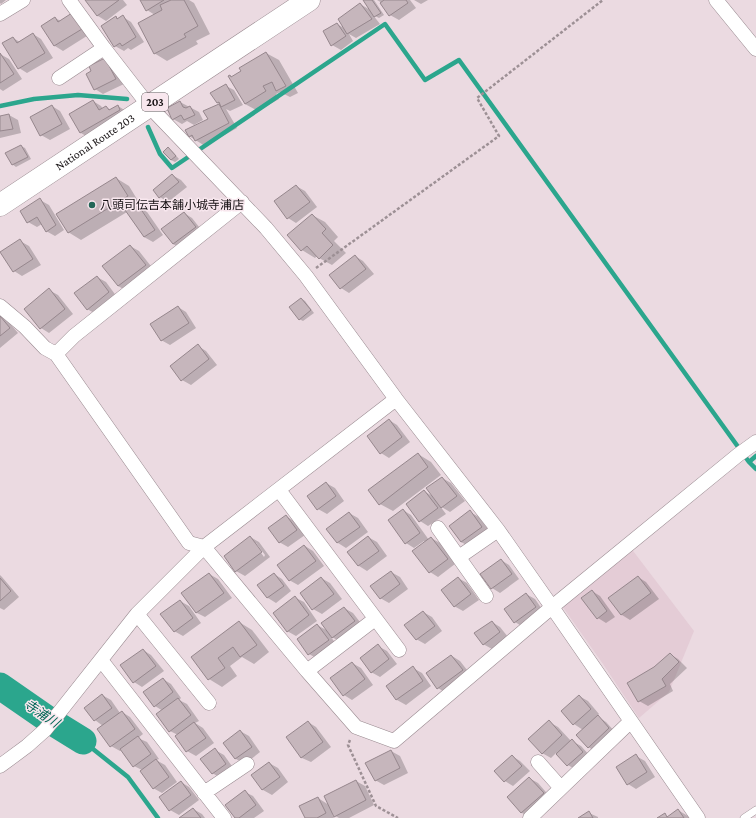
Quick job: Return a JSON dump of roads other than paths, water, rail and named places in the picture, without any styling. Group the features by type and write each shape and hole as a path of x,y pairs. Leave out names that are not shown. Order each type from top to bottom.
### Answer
{"highway":[{"name":"National Route 203","path":"0,205 310,0"}],"street":[{"path":"0,14 23,0"},
{"path":"69,0 149,106 242,202 306,276 396,399 498,530 698,818"},
{"path":"722,2 756,49"},
{"path":"59,78 104,48"},
{"path":"56,354 74,336 242,202"},
{"path":"0,306 26,327 45,348 56,354 189,543 204,547 356,727 394,741 552,607 747,448"},
{"path":"0,766 27,746 45,730 137,614 204,547 396,399"},
{"path":"278,490 399,650"},
{"path":"438,528 486,596"},
{"path":"459,558 498,530"},
{"path":"137,614 209,703"},
{"path":"308,671 375,619"},
{"path":"101,660 224,818"},
{"path":"530,818 631,721"},
{"path":"538,762 561,788"},
{"path":"204,793 247,764"}],"lane":[{"path":"744,818 756,810"}],"waterway":[{"path":"148,127 160,154 172,168 385,24 425,80 459,60 749,462 756,456"},
{"path":"0,106 34,99 78,95 127,99"},
{"path":"749,462 756,469"},
{"name":"寺浦川","path":"0,686 49,720 83,741"},
{"path":"83,741 128,777 158,818"}],"place":[{"name":"八頭司伝吉本舗小城寺浦店","path":"92,205"}]}
